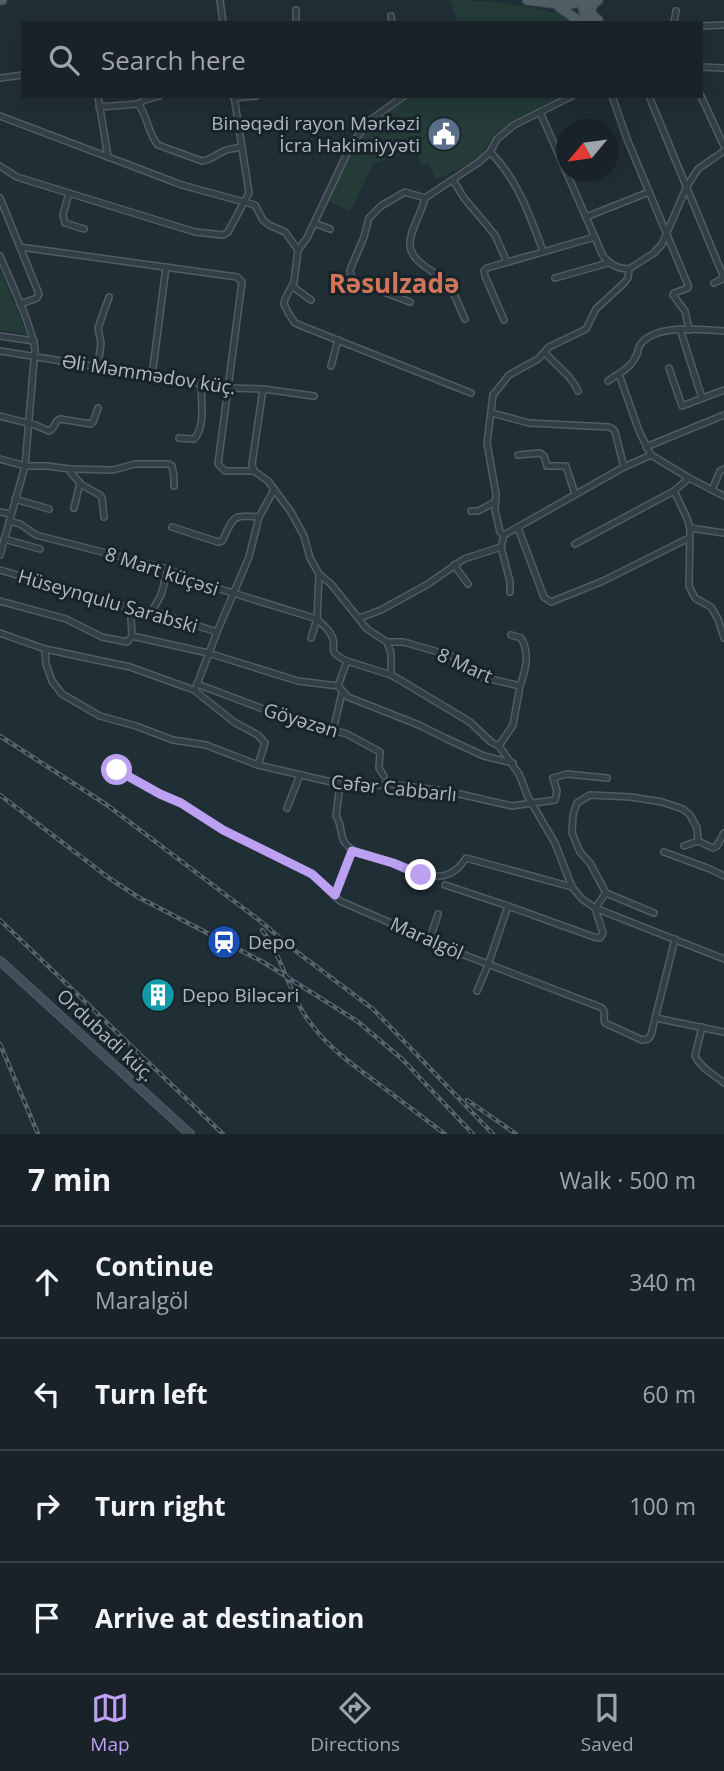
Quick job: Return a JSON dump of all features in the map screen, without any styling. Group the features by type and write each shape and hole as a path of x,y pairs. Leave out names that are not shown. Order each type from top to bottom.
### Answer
{"main road":[{"path":"527,0 567,5 583,1 591,21"},
{"path":"591,21 592,5 598,0"},
{"path":"551,4 589,21"},
{"name":"Ordubadi küç.","path":"0,961 190,1134"}],"street":[{"path":"220,0 223,21"},
{"path":"296,10 296,21"},
{"path":"674,21 676,11"},
{"path":"703,26 724,25"},
{"path":"703,67 724,68"},
{"path":"0,78 21,75"},
{"path":"98,98 108,157"},
{"path":"99,107 138,104 152,98"},
{"path":"0,166 18,177 195,232 223,235 228,232 249,193 234,98"},
{"path":"401,98 369,121 351,145 305,242 298,250 296,272 285,304 295,323 471,393"},
{"path":"465,319 446,282 424,266 409,248 425,198 479,162 505,131 521,120 568,98"},
{"path":"613,98 688,285 688,288 673,295 685,311 689,330"},
{"path":"650,98 724,278 714,283"},
{"path":"555,278 608,263 629,269 654,253 662,244 687,186 702,165 724,150 702,98"},
{"path":"138,104 143,109 153,139 158,145 205,162 223,152 242,147"},
{"path":"540,112 608,263"},
{"path":"0,116 182,185 255,205 263,220 285,232 298,250"},
{"path":"490,152 508,171 543,251"},
{"path":"453,180 464,198 495,235 507,262"},
{"path":"410,302 357,282 351,276 350,270 369,218 381,206 404,192 425,198"},
{"path":"586,217 649,192"},
{"path":"69,193 63,215 65,223 84,229"},
{"path":"0,198 39,294 37,298 20,304"},
{"path":"314,223 330,229"},
{"path":"504,320 485,276 484,271 487,268 595,237"},
{"path":"20,247 237,277 242,282 218,464 225,471 254,471 268,481 291,512 319,574 331,584 367,629 387,642 391,653 391,675"},
{"path":"0,256 34,341 25,466 0,555"},
{"path":"152,376 166,267"},
{"path":"504,535 500,532 495,510 496,494 487,443 493,395 509,374 538,359 549,347 586,329 596,309 628,278 629,269"},
{"path":"292,286 311,300"},
{"path":"98,366 101,343 98,328 109,297"},
{"path":"680,329 702,398"},
{"path":"608,381 627,368 645,340 659,333 680,329 724,331"},
{"path":"0,336 34,341"},
{"path":"331,366 338,341"},
{"name":"Əli Məmmədov küç.","path":"0,351 228,388 263,389 314,396"},
{"path":"545,352 571,378 578,391"},
{"path":"669,368 682,406 724,390"},
{"path":"619,374 651,454 724,496"},
{"path":"179,438 194,439 199,434 203,402 201,384"},
{"path":"254,471 252,464 263,389"},
{"path":"0,416 49,431 59,419 91,424 98,408"},
{"path":"492,413 529,423 613,429 624,467"},
{"path":"646,447 724,415"},
{"path":"518,455 540,453 547,466 566,466 576,494"},
{"path":"510,592 501,547 504,535 651,454"},
{"path":"0,459 25,466 70,469 113,470 135,464 169,464 172,466 174,486"},
{"path":"70,469 80,483 103,498 104,517"},
{"path":"712,490 720,471 724,469"},
{"path":"575,544 674,491 689,478"},
{"path":"74,508 80,483"},
{"path":"196,687 249,557 259,517 275,490"},
{"path":"674,491 690,528 689,586 695,598 711,607 724,638"},
{"path":"15,499 49,509"},
{"path":"471,511 478,511 495,502"},
{"name":"8 Mart küçəsi","path":"0,512 36,535 168,569 194,581 317,619"},
{"path":"172,527 218,542 222,541 234,518 240,515 259,517"},
{"path":"518,528 544,597 551,602 603,581 689,538"},
{"path":"690,528 724,533"},
{"path":"4,538 40,549"},
{"path":"359,618 381,610 424,587 464,559 501,547"},
{"path":"454,565 468,584"},
{"path":"152,611 162,595 168,569"},
{"name":"Hüseynqulu Sarabski","path":"0,570 137,610 152,611 217,632"},
{"path":"312,638 317,619 319,574"},
{"name":"Göyəzən","path":"0,601 66,619 102,638 127,642 132,636 208,653 298,681 338,686"},
{"path":"132,636 131,618 137,610"},
{"path":"317,619 331,634 335,656 391,675 470,722 499,746 519,774 531,803 555,843 572,887 582,899 595,908 724,959"},
{"path":"0,633 46,649 130,667 196,687 234,722 258,735 265,743 258,765"},
{"path":"499,746 513,725 520,686 526,670 526,647 521,638 511,635"},
{"name":"8 Mart","path":"387,642 404,642 452,656 464,669 482,677 520,686"},
{"name":"Cəfər Cabbarlı","path":"46,649 46,664 52,681 62,694 100,716 173,740 206,745 258,765 340,784 390,784 439,790 512,806 531,803"},
{"path":"347,662 338,686 348,697 419,724 484,756 513,763"},
{"name":"Göyəzən","path":"196,687 347,734 380,752 379,768 384,776"},
{"path":"333,730 342,693"},
{"path":"484,756 491,742"},
{"name":"Maralgöl","path":"117,770 181,803 223,830 312,874 341,901 488,965 600,1007 605,1012 605,1023 642,1040 651,1035 656,1018"},
{"path":"531,803 555,800 557,791 553,778 567,774 607,778"},
{"path":"287,808 300,775"},
{"path":"340,784 335,812 340,836 346,846 355,851 421,875 450,874 458,869 466,858 572,887"},
{"path":"654,913 606,893 590,863 580,852 572,833 577,803 590,795 662,802 690,815 697,828 698,841"},
{"path":"684,846 698,841 713,848 724,833"},
{"path":"335,895 349,855 355,851"},
{"path":"664,852 724,876"},
{"path":"445,886 600,938 603,933 595,908"},
{"path":"595,908 606,893"},
{"path":"477,991 508,906"},
{"path":"430,939 438,914"},
{"path":"675,940 656,1018 724,1032"},
{"path":"702,1027 695,1056 701,1066 724,1083"}],"green space":[{"path":"450,0 534,7 573,21 457,21"},
{"path":"410,98 561,98 514,121 495,134 477,160 436,180 429,164 422,166 417,154 411,150 373,164 350,212 328,200 358,141 382,116"},
{"path":"0,269 27,334 0,330"}],"railway":[{"path":"0,736 107,805 373,1009 493,1134"},
{"path":"0,795 138,897 263,962 357,1021 402,1059 473,1134"},
{"path":"0,920 223,1134"},
{"path":"262,930 270,941 304,1014 319,1033 350,1063 445,1134"},
{"path":"0,1044 38,1134"},
{"path":"467,1100 516,1134"}],"place":[{"name":"Binəqədi rayon Mərkəzi İcra Hakimiyyəti","path":"444,134"},
{"name":"Depo","path":"224,942"},
{"name":"Depo Biləcəri","path":"158,995"}],"district":[{"name":"Rəsulzadə","path":"394,284"}],"route":[{"path":"117,770 181,803 223,830 312,874 335,895 352,851 393,863 421,875"}]}
